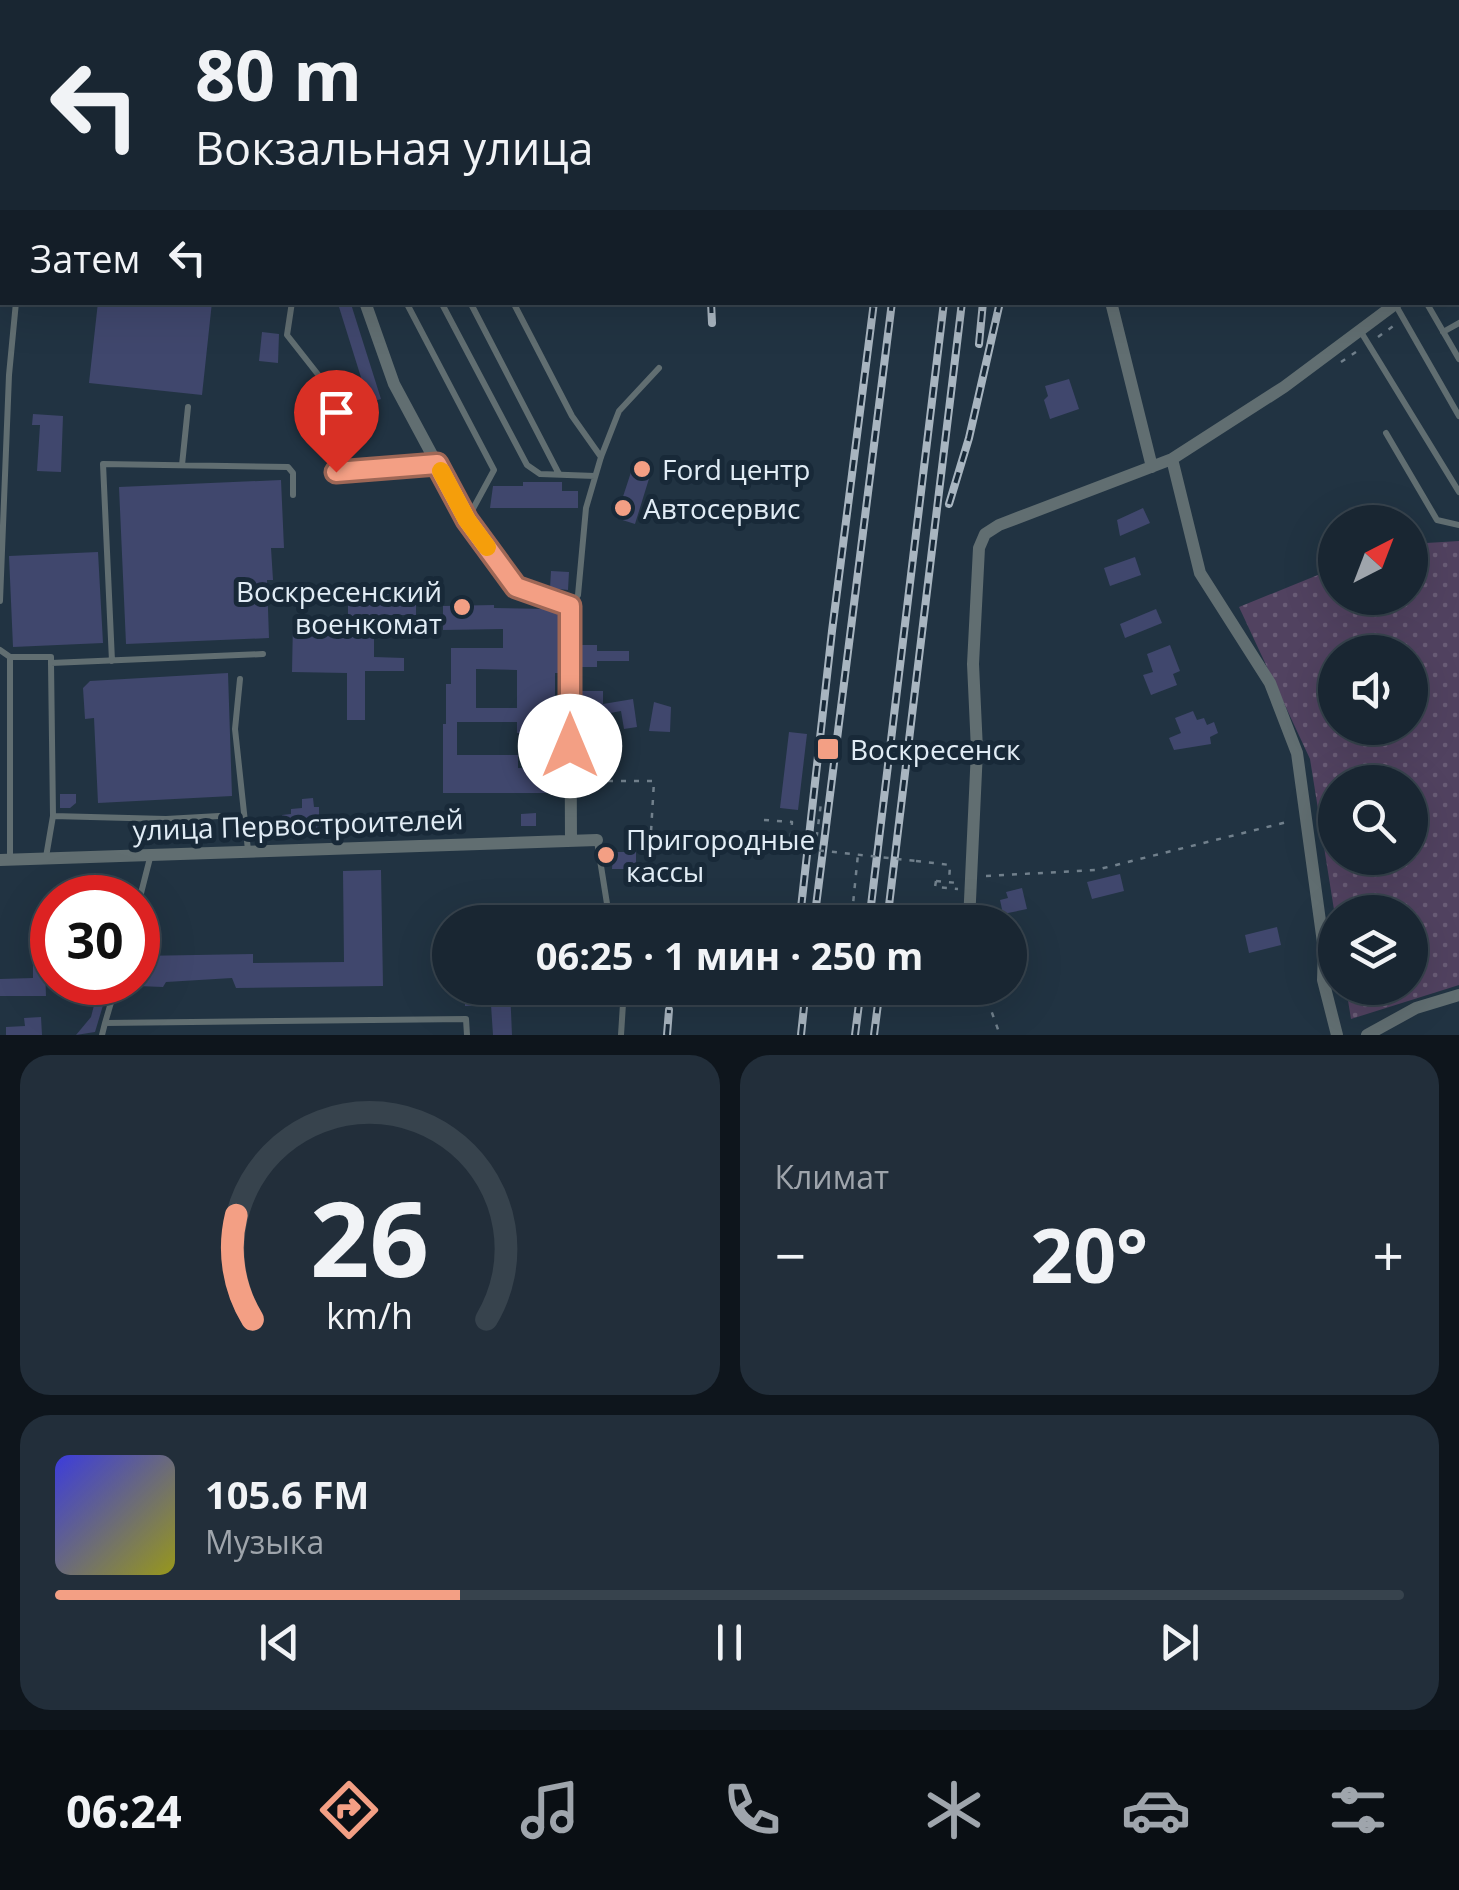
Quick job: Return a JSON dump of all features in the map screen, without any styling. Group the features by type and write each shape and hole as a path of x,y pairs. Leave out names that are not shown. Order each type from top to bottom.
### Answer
{"street":[{"path":"366,305 394,384 467,520 516,587 570,606 570,840"},
{"path":"1113,305 1152,467"},
{"path":"969,905 977,750 973,664 979,548 986,534 1172,459 1284,388 1395,305"},
{"path":"1172,459 1200,573 1270,684 1297,753 1324,950 1323,980 1338,1035"},
{"name":"улица Первостроителей","path":"5,860 152,852 597,840"},
{"path":"1367,1035 1416,1008 1459,995"}],"lane":[{"path":"0,600 16,305"},
{"path":"292,305 288,336 320,378 336,472 437,464"},
{"path":"408,305 494,470 467,520"},
{"path":"443,305 527,465 540,474 595,476"},
{"path":"472,305 560,475"},
{"path":"515,305 572,416 601,457"},
{"path":"1397,305 1459,416"},
{"path":"1428,305 1459,360"},
{"path":"1443,332 1459,323"},
{"path":"1360,331 1459,492"},
{"path":"570,606 578,595 586,508 601,457 620,410 659,368"},
{"path":"182,465 188,407"},
{"path":"1386,433 1437,520 1459,525"},
{"path":"112,661 103,464 288,468 293,473 293,495"},
{"path":"0,650 10,657 51,658 52,816 46,858"},
{"path":"51,664 263,654"},
{"path":"5,860 10,657"},
{"path":"240,679 235,729 248,850"},
{"path":"52,816 219,816"},
{"path":"597,840 607,905"},
{"path":"146,875 152,852"},
{"path":"102,1035 110,1005"},
{"path":"622,1035 623,1005"},
{"path":"106,1023 466,1020 467,1035"}],"path":[{"path":"570,781 654,781 651,832 950,865 949,882"},
{"path":"816,850 821,803"},
{"path":"968,884 936,881 935,887 968,884 1096,870 1308,817"},
{"path":"764,820 792,822 790,847"},
{"path":"853,905 858,854"},
{"path":"989,1005 1000,1035"}],"shaded area":[{"path":"1459,541 1459,985 1428,995 1428,895 1332,895 1328,875 1428,875 1428,765 1318,765 1318,809 1310,759 1239,607 1318,575 1318,615 1428,615 1428,543"},
{"path":"1349,1005 1395,1005 1351,1019"}],"building":[{"path":"98,305 212,305 202,395 89,383"},
{"path":"351,305 381,399 356,407 355,403 349,405 346,392 364,387 339,307"},
{"path":"262,332 279,334 278,363 259,361"},
{"path":"1069,379 1079,409 1050,419 1044,400 1048,396 1045,386"},
{"path":"33,414 63,416 61,472 37,471 40,425 32,425"},
{"path":"634,463 652,469 635,524 616,518"},
{"path":"281,480 284,548 271,548 273,580 267,580 269,638 126,644 119,487"},
{"path":"523,482 562,482 562,491 578,491 578,508 490,508 493,486 523,486"},
{"path":"1143,508 1150,523 1120,536 1117,520"},
{"path":"98,552 103,643 13,647 9,556"},
{"path":"1135,557 1141,575 1110,586 1104,568"},
{"path":"551,571 569,572 568,590 550,588"},
{"path":"416,587 416,615 384,615 385,631 374,631 374,657 404,658 404,671 365,671 365,720 347,720 347,673 292,672 293,621 348,622 348,602 368,602 367,589"},
{"path":"494,605 558,612 559,673 555,673 555,700 559,700 559,722 555,722 555,733 517,733 517,722 457,722 457,755 518,755 518,768 558,769 558,793 443,793 443,724 446,684 451,684 451,648 503,648 503,629 443,630 443,606","holes":["476,669 517,670 517,708 476,708"]},
{"path":"1156,609 1162,623 1125,638 1120,624"},
{"path":"581,645 597,645 597,651 629,651 629,661 597,661 597,667 581,667"},
{"path":"1170,645 1180,671 1173,674 1177,685 1151,695 1143,675 1153,672 1147,654"},
{"path":"228,673 232,796 98,803 94,718 85,719 83,688 90,681"},
{"path":"580,691 603,691 603,704 633,699 637,727 624,729 621,711 599,715 599,740 586,740 586,702 580,702"},
{"path":"654,702 671,707 670,732 649,731"},
{"path":"1193,711 1197,720 1204,718 1207,725 1214,722 1218,733 1210,737 1211,744 1174,750 1169,738 1181,733 1175,718"},
{"path":"789,732 807,734 798,810 780,808"},
{"path":"60,794 76,794 76,803 60,808"},
{"path":"313,798 314,807 319,807 319,817 326,817 326,826 321,826 321,831 283,829 282,815 302,808 302,799"},
{"path":"536,813 536,826 521,826 521,814"},
{"path":"613,852 636,852 636,869 612,869"},
{"path":"381,870 383,986 236,988 232,978 166,982 160,987 160,956 253,954 253,963 344,962 343,871"},
{"path":"1120,874 1124,891 1092,899 1087,882"},
{"path":"1022,888 1026,905 1001,905 1000,900 1008,898 1006,892"},
{"path":"1277,927 1281,945 1249,953 1245,935"},
{"path":"30,978 30,996 0,996 0,979"},
{"path":"94,1005 103,1005 95,1032 76,1035 91,1017"},
{"path":"491,1005 511,1005 512,1035 493,1035"},
{"path":"41,1017 42,1035 6,1035 6,1027 25,1026 24,1018"}],"railway":[{"path":"711,305 712,323"},
{"path":"801,905 874,305"},
{"path":"816,905 892,305"},
{"path":"871,905 944,305"},
{"path":"889,905 962,305"},
{"path":"979,344 983,305"},
{"path":"949,504 969,438 999,305"},
{"path":"801,1035 804,1005"},
{"path":"855,1035 859,1005"},
{"path":"874,1035 878,1005"},
{"path":"667,1035 669,1010"}],"slow traffic":[{"path":"441,471 467,520 487,547"}],"place":[{"name":"Ford центр","path":"642,469"},
{"name":"Автосервис","path":"623,508"},
{"name":"Воскресенский военкомат","path":"462,607"},
{"name":"Воскресенск","path":"828,749"},
{"name":"Пригородные кассы","path":"606,855"}],"route":[{"path":"336,472 437,464 467,520 516,587 570,606 570,746"}]}
